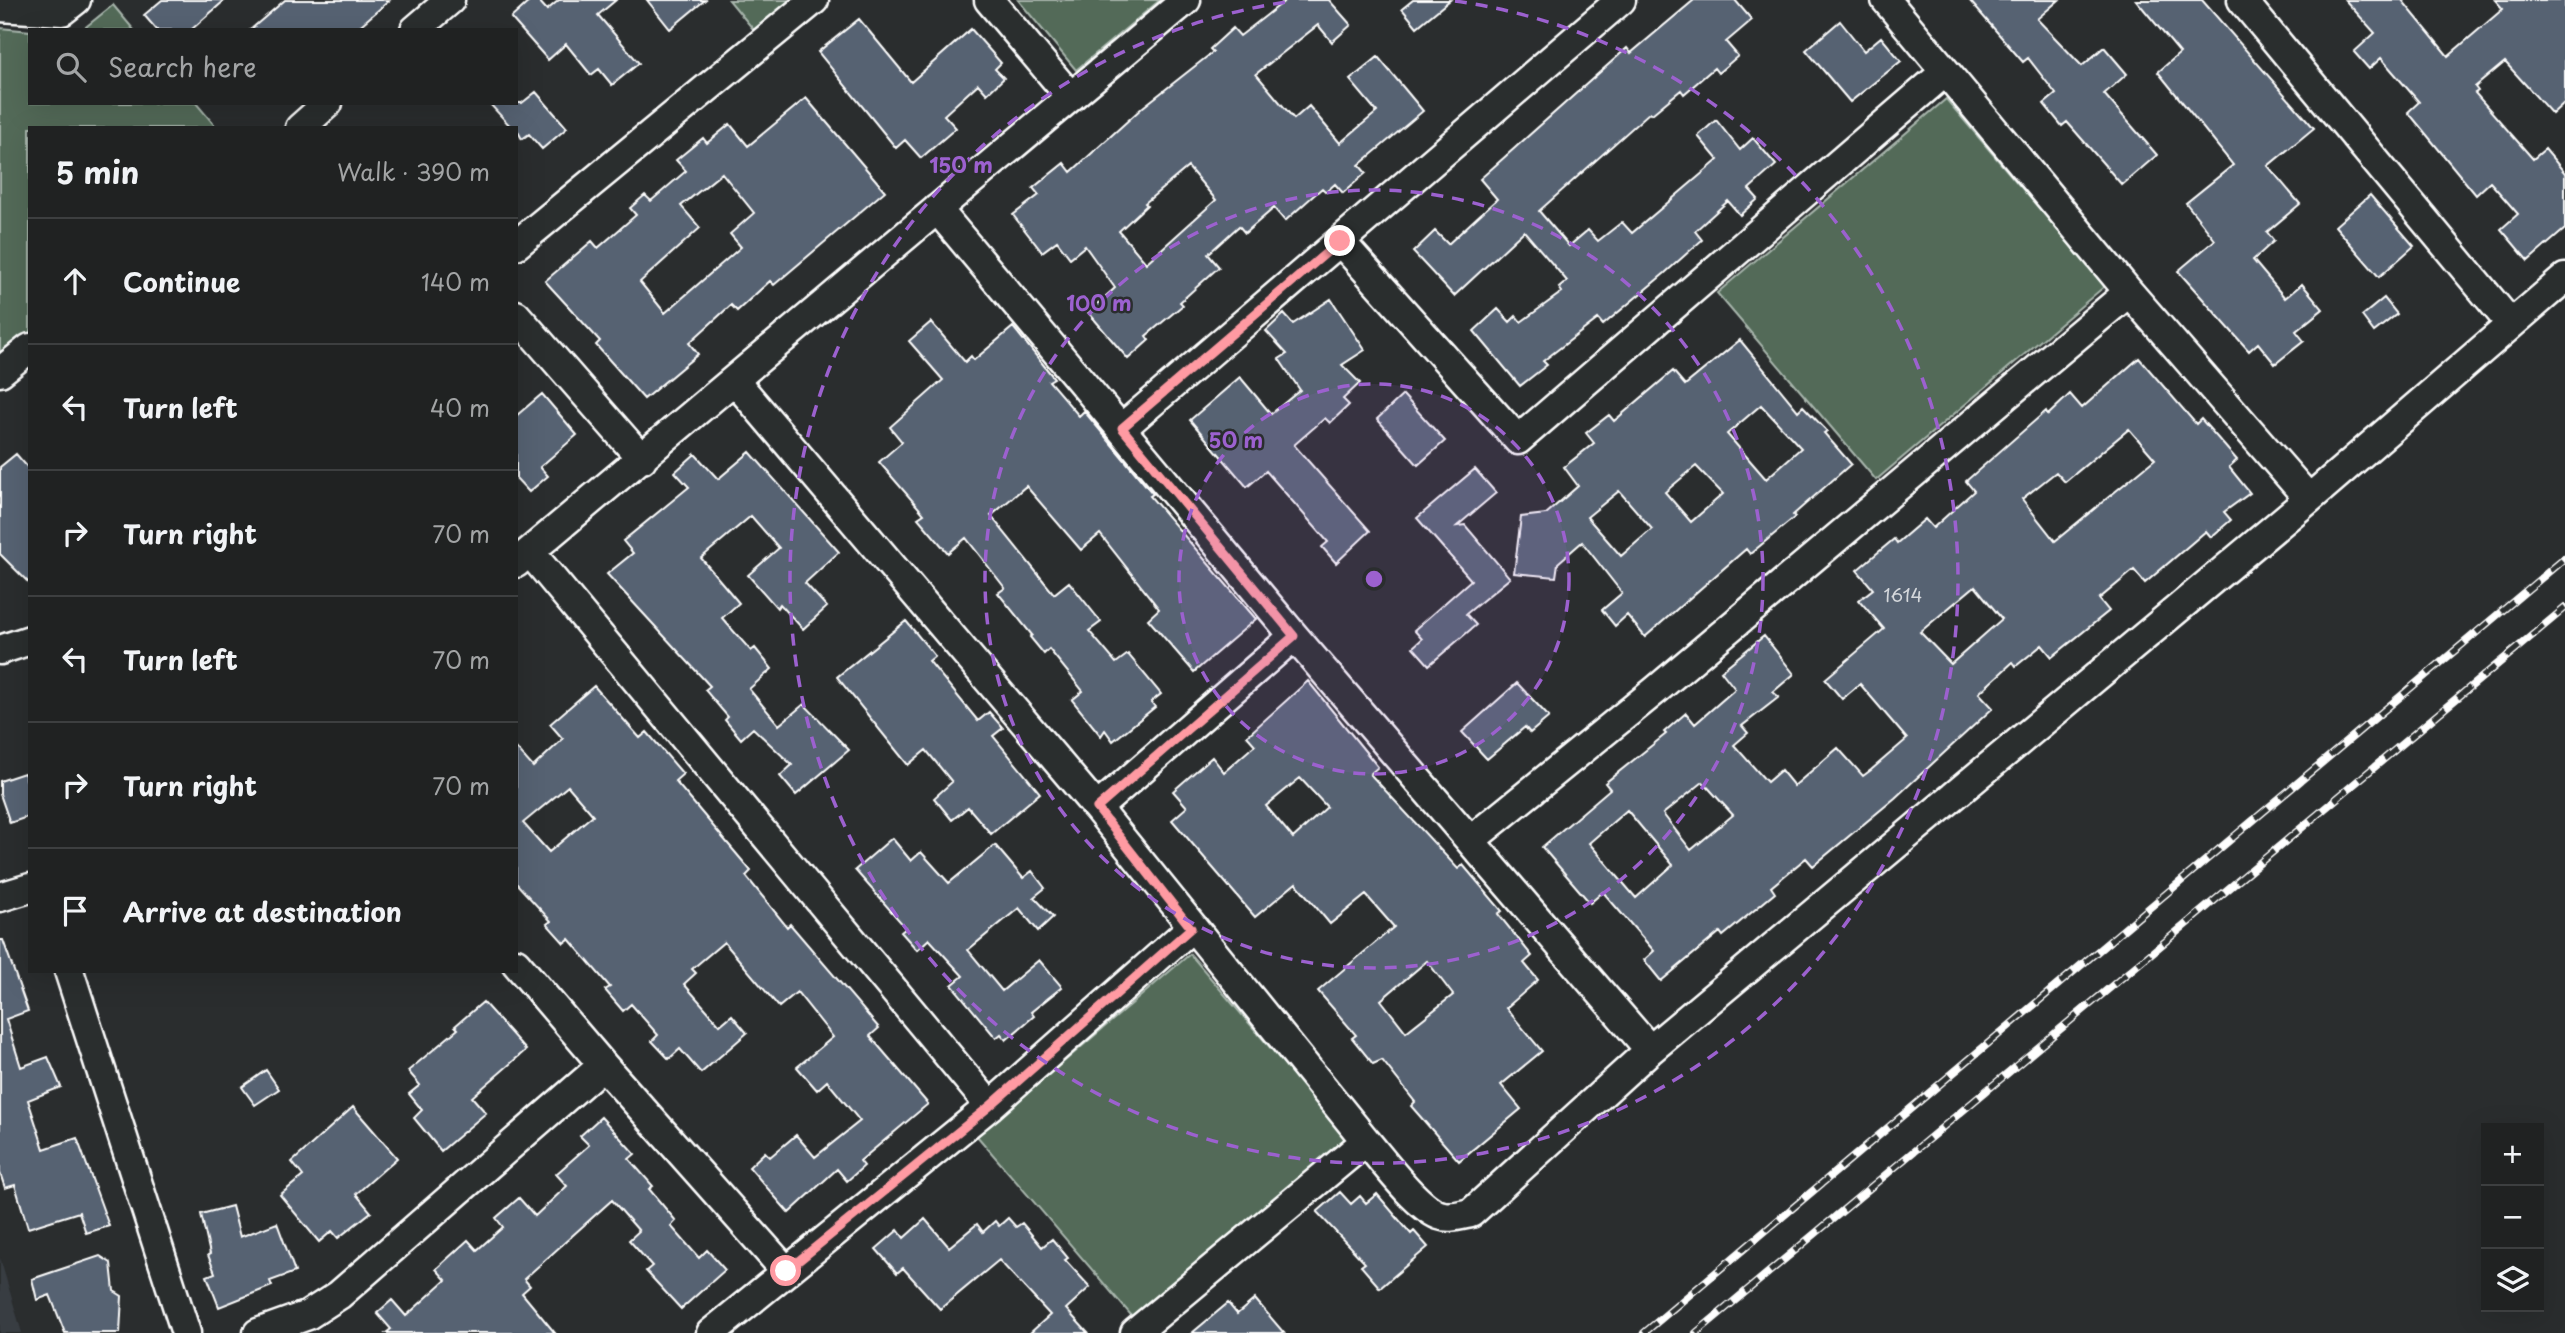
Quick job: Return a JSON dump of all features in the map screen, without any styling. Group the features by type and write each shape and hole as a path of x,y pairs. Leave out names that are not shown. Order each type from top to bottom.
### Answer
{"street":[{"path":"0,7 62,11 76,0"},
{"path":"417,28 450,0"},
{"path":"518,243 814,0"},
{"path":"989,0 1070,96"},
{"path":"990,1106 523,558 1186,0"},
{"path":"1122,428 1621,0"},
{"path":"1885,0 2129,292 2309,499"},
{"path":"2242,0 2510,323"},
{"path":"1340,241 1518,440 1945,72"},
{"path":"302,126 326,105"},
{"path":"937,209 1294,636 1650,1050"},
{"path":"735,382 1097,808 1191,928 1366,1141 1420,1201 1438,1215 1455,1217 1471,1213 1650,1050 2309,499 2565,278"},
{"path":"1471,840 1667,681 2129,292"},
{"path":"518,317 642,459"},
{"path":"0,372 28,350"},
{"path":"1097,808 1294,636"},
{"path":"0,650 28,641"},
{"path":"0,897 28,889"},
{"path":"711,1333 990,1106 1191,928"},
{"path":"518,965 786,1271"},
{"path":"70,973 186,1333"},
{"path":"258,1333 309,1315 339,1295 603,1065"},
{"path":"1135,1333 1366,1141"}],"shaded area":[{"path":"0,1258 22,1333 0,1333"}],"green space":[{"path":"729,0 800,0 758,35"},
{"path":"1018,0 1160,0 1076,70"},
{"path":"113,5 132,28 84,28"},
{"path":"0,28 28,31 28,105 198,105 215,126 28,126 28,337 0,359"},
{"path":"1946,99 2105,286 1876,480 1717,293"},
{"path":"1190,954 1349,1140 1137,1322 977,1136"}],"building":[{"path":"162,0 225,0 193,28 155,28 144,15"},
{"path":"285,0 390,0 357,28 252,28"},
{"path":"531,0 538,0 547,10 559,0 616,0 598,15 639,63 612,85 599,69 591,75 566,44 548,60 511,18"},
{"path":"647,0 705,0 670,29"},
{"path":"1286,0 1329,0 1351,25 1332,42 1318,25 1256,74 1294,119 1309,106 1340,143 1377,112 1350,80 1378,57 1423,111 1359,165 1366,173 1343,193 1335,184 1326,192 1322,188 1285,221 1274,208 1245,233 1239,226 1208,254 1219,267 1180,302 1183,305 1146,336 1149,340 1128,359 1088,312 1115,288 1085,246 1070,258 1057,241 1042,252 1013,215 1039,195 1033,188 1064,163 1071,172 1143,107 1213,52 1210,49 1233,28 1240,36","holes":["1188,167 1216,200 1146,263 1119,231 1147,205 1145,203"]},
{"path":"1413,0 1450,0 1417,27 1402,9"},
{"path":"1694,0 1735,0 1752,20 1726,42 1738,56 1718,73 1714,68 1684,94 1681,90 1652,114 1650,112 1539,211 1569,246 1588,230 1598,241 1622,222 1632,233 1718,160 1698,136 1716,120 1740,150 1753,138 1776,165 1749,189 1758,199 1740,215 1728,201 1695,231 1702,240 1665,273 1603,325 1598,319 1543,361 1547,365 1520,386 1474,331 1498,309 1510,322 1516,316 1521,322 1562,292 1559,288 1567,281 1524,231 1454,296 1413,252 1435,231 1448,244 1497,199 1480,179 1627,48 1631,53"},
{"path":"1969,0 2059,0 2037,19 2082,66 2104,47 2127,74 2104,94 2157,155 2122,185 2067,122 2062,126 2044,104 2056,94 2028,58 2023,62"},
{"path":"2136,0 2202,0 2314,128 2268,166 2300,204 2267,232 2274,241 2253,260 2285,298 2302,284 2323,309 2296,331 2304,341 2275,364 2258,343 2249,351 2178,271 2215,240 2186,203 2233,165 2158,72 2180,53"},
{"path":"2345,0 2402,0 2448,56 2503,9 2495,0 2565,0 2565,102 2552,114 2505,62 2475,87 2478,91 2475,93 2533,159 2545,149 2565,173 2565,229 2528,261 2501,229 2518,214 2490,182 2476,195 2408,112 2419,102 2381,58 2369,69 2354,52 2375,33"},
{"path":"859,19 911,82 971,29 1001,63 995,69 1004,78 987,94 978,84 944,115 956,128 921,158 905,140 896,148 818,52"},
{"path":"1840,21 1864,51 1881,37 1901,61 1850,102 1806,50"},
{"path":"536,92 567,128 542,149 529,134 522,139 518,126 510,126 491,105 522,103"},
{"path":"806,98 885,191 774,285 770,281 737,311 731,305 689,343 698,354 644,399 596,345 600,341 545,281 592,241 598,248 636,215 630,208 645,195 651,201 686,171 676,160 703,138 707,143 730,124 748,146","holes":["722,173 754,213 730,234 741,247 665,313 640,282 700,228 681,206"]},
{"path":"2370,195 2414,246 2379,277 2335,226"},
{"path":"2384,298 2397,314 2374,332 2362,316"},
{"path":"1331,299 1365,350 1342,365 1360,383 1343,399 1349,405 1330,423 1325,418 1294,445 1370,531 1336,563 1322,547 1328,542 1266,471 1247,487 1190,420 1240,377 1271,414 1300,390 1279,359 1287,354 1266,331 1284,314 1293,324"},
{"path":"931,322 965,362 971,356 974,360 1013,327 1054,378 1049,381 1079,416 1084,411 1153,494 1150,496 1256,619 1194,672 1148,619 1159,609 1100,534 1081,550 1026,486 991,516 1054,594 1069,582 1101,622 1089,631 1116,663 1128,654 1161,694 1151,702 1155,707 1113,741 1105,730 1101,736 1072,700 1083,691 1049,649 1044,654 1030,637 1032,635 998,593 1005,588 966,538 948,553 918,518 924,514 879,462 902,442 890,427 943,380 909,341"},
{"path":"1740,340 1798,411 1803,406 1827,431 1824,433 1851,464 1793,515 1795,517 1750,554 1746,549 1645,637 1627,615 1615,626 1602,610 1622,593 1582,542 1558,563 1556,577 1514,573 1521,517 1546,514 1578,486 1564,467 1594,443 1586,433 1609,415 1614,421 1673,371 1685,385","holes":["1761,405 1801,448 1766,479 1727,434","1696,466 1723,494 1691,522 1665,492","1619,491 1652,529 1621,556 1587,517"]},
{"path":"2139,358 2196,424 2201,419 2237,460 2229,467 2250,493 2224,512 2231,520 2211,537 2206,531 2145,583 2134,570 2099,599 2109,611 2052,657 2042,645 2016,666 2013,662 1979,693 1993,708 1895,798 1813,866 1806,858 1771,887 1775,893 1723,936 1720,932 1661,981 1644,960 1654,951 1603,892 1590,903 1542,847 1610,789 1605,783 1666,734 1664,732 1686,713 1695,724 1735,689 1721,671 1764,636 1794,674 1773,692 1779,697 1742,726 1748,733 1734,745 1767,782 1781,770 1794,786 1838,748 1863,776 1871,770 1907,739 1860,684 1842,699 1825,679 1884,629 1859,600 1873,589 1857,570 1894,539 1897,543 1925,519 1933,528 1974,491 1966,481 2046,411 2048,415 2070,394 2082,408","holes":["2129,429 2155,459 2055,541 2022,499 2056,472 2065,482","1975,586 2002,619 1951,664 1920,632","1703,782 1733,815 1691,850 1663,814","1627,810 1673,865 1636,898 1589,843"]},
{"path":"542,394 577,435 540,467 548,476 529,492 518,480 518,414"},
{"path":"1403,395 1445,441 1418,465 1377,419"},
{"path":"750,452 839,552 805,583 827,607 803,629 780,604 777,608 748,575 779,548 751,516 701,558 739,603 722,618 751,651 755,648 772,669 749,689 779,725 804,704 849,750 796,795 780,776 792,765 753,728 741,739 725,720 728,717 705,690 710,686 607,574 633,553 623,541 689,487 675,472 695,454 718,479"},
{"path":"16,454 28,468 28,582 0,554 0,467"},
{"path":"1475,469 1496,493 1457,526 1465,525 1510,578 1466,614 1476,625 1429,665 1413,647 1422,639 1414,630 1471,580 1417,518"},
{"path":"906,621 935,656 929,661 978,721 989,712 1003,728 993,736 1040,793 991,834 968,807 952,820 934,798 952,782 926,750 908,765 837,677"},
{"path":"1308,681 1378,767 1370,774 1458,869 1463,865 1502,911 1498,914 1532,956 1524,963 1538,980 1506,1008 1542,1051 1501,1085 1521,1109 1459,1161 1411,1106 1415,1102 1382,1060 1373,1064 1352,1038 1356,1035 1318,991 1394,927 1366,895 1330,924 1296,883 1255,917 1172,820 1187,807 1173,791 1212,757 1224,772 1255,745 1247,736","holes":["1300,778 1327,807 1293,838 1266,806","1427,961 1453,995 1406,1032 1381,1000"]},
{"path":"1517,683 1549,717 1530,733 1525,727 1487,759 1462,732"},
{"path":"594,686 640,738 647,732 683,774 675,781 751,871 746,876 787,927 790,924 879,1028 870,1036 928,1104 860,1161 864,1166 847,1181 837,1169 789,1213 749,1167 765,1152 770,1157 796,1135 815,1157 860,1121 827,1081 817,1090 797,1067 833,1037 797,992 779,1007 724,942 692,969 696,973 684,984 720,1025 732,1015 747,1033 701,1073 680,1049 669,1059 652,1041 658,1035 631,1004 623,1011 605,990 610,987 569,939 564,943 547,924 551,921 518,885 518,750 533,767 563,739 550,724","holes":["568,786 593,815 549,852 523,823"]},
{"path":"24,773 28,784 28,817 10,823 0,794 0,781"},
{"path":"892,838 911,861 921,852 949,883 995,845 1023,878 1032,871 1045,888 1034,897 1053,917 1038,931 1019,908 968,950 1002,991 1039,960 1062,987 1031,1012 1034,1016 1006,1040 1001,1034 996,1038 952,985 963,976 929,939 917,950 901,932 906,928 855,870"},
{"path":"0,940 3,940 28,1011 6,1019 21,1067 48,1057 61,1087 28,1100 44,1149 77,1138 109,1226 86,1233 79,1212 28,1228 15,1185 5,1188 0,1173"},
{"path":"483,1002 526,1050 472,1097 486,1113 441,1151 414,1118 422,1110 409,1094 420,1085 408,1071 458,1029 455,1026"},
{"path":"266,1070 279,1089 255,1105 242,1087"},
{"path":"353,1107 397,1158 356,1194 371,1212 338,1238 332,1231 319,1242 280,1195 303,1176 292,1162"},
{"path":"601,1117 635,1154 629,1159 653,1186 649,1189 676,1221 671,1226 699,1258 707,1250 725,1270 681,1309 646,1271 652,1266 629,1240 639,1231 612,1200 524,1279 530,1286 522,1293 555,1333 386,1333 391,1329 377,1313 392,1300 406,1316 446,1280 436,1269 468,1240 477,1250 503,1227 496,1218 519,1198 535,1216 567,1186 556,1174 589,1145 580,1136"},
{"path":"1340,1192 1351,1204 1360,1196 1366,1203 1377,1194 1411,1234 1414,1231 1428,1247 1380,1288 1361,1266 1365,1263 1317,1212"},
{"path":"232,1206 240,1237 277,1223 295,1272 270,1281 272,1286 219,1307 207,1276 215,1273 208,1255 210,1254 201,1214"},
{"path":"1008,1218 1016,1227 1022,1223 1042,1247 1052,1239 1068,1258 1065,1260 1090,1287 1066,1309 1088,1333 1030,1333 1050,1315 999,1260 940,1309 903,1268 897,1273 876,1249 898,1230 904,1238 925,1219 949,1247 977,1224 983,1232 995,1221 999,1226"},
{"path":"100,1256 111,1263 114,1291 122,1296 120,1333 65,1333 50,1295 37,1300 32,1279"},
{"path":"1255,1299 1284,1333 1192,1333 1228,1303 1237,1314"}],"railway":[{"path":"1644,1333 2565,558"},
{"path":"1696,1333 2565,608"}],"route":[{"path":"786,1271 990,1106 1191,928 1097,808 1294,636 1122,428 1340,241"}]}
